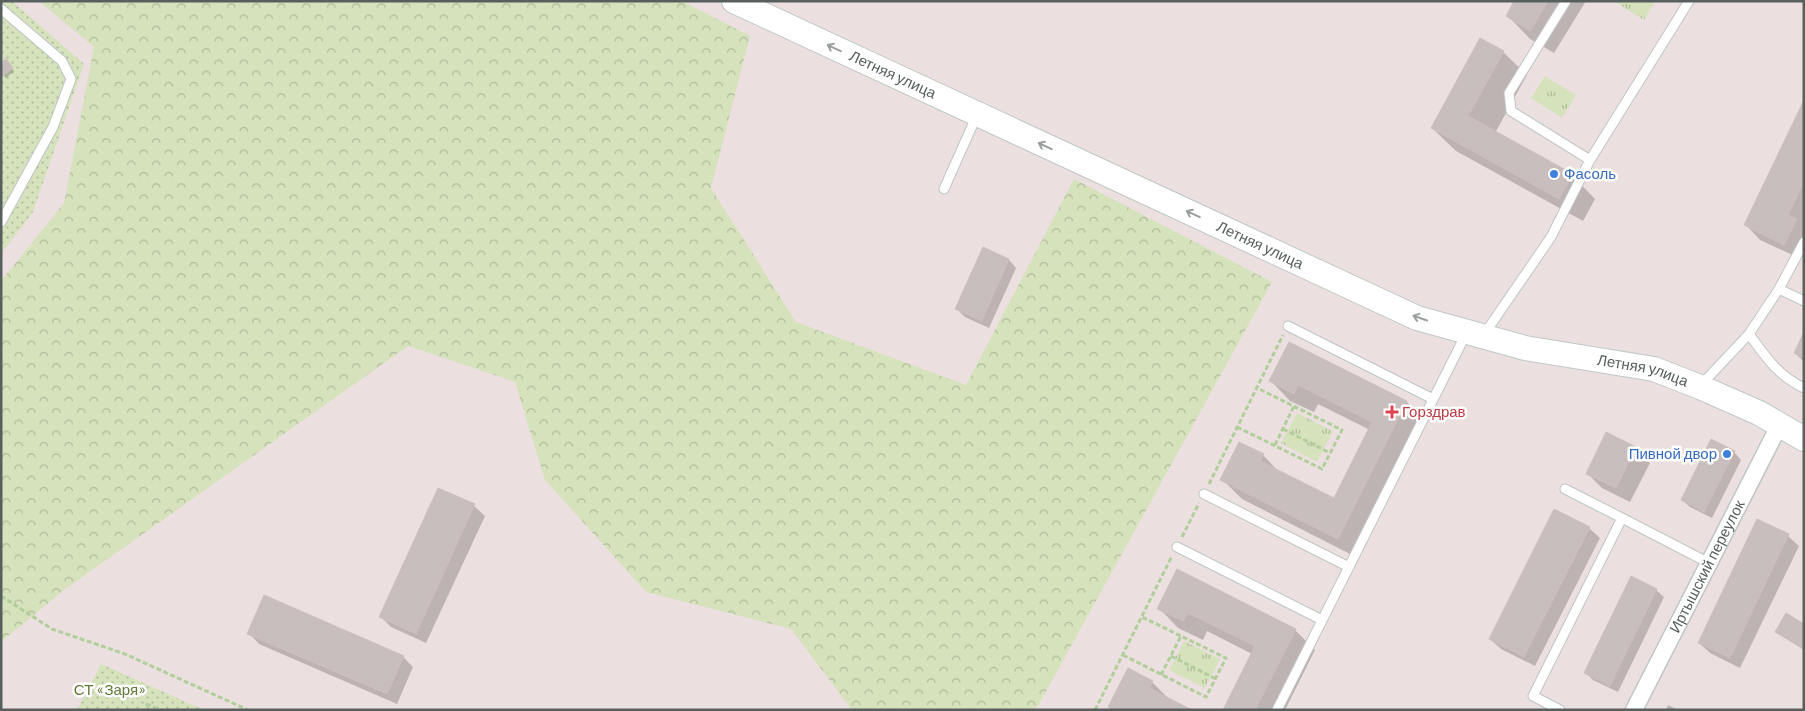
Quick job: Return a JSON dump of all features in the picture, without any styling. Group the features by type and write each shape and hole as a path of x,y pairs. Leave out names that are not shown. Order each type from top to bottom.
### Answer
{"street":[{"name":"Летняя улица","path":"734,1 1417,318 1526,348 1654,369 1759,413 1804,438"},
{"name":"Иртышский переулок","path":"1634,710 1780,424"}],"lane":[{"path":"1566,1 1509,93 1511,111 1590,160"},
{"path":"1277,710 1433,399 1475,334 1551,237 1590,160 1689,1"},
{"path":"1,9 62,61 71,79 53,127 1,222"},
{"path":"944,189 977,114"},
{"path":"1700,387 1749,334 1779,289 1804,242"},
{"path":"1779,289 1804,301"},
{"path":"1288,326 1433,399"},
{"path":"1749,334 1770,363 1789,381 1804,388"},
{"path":"1565,489 1709,563"},
{"path":"1204,494 1349,567"},
{"path":"1560,710 1533,696 1622,518"},
{"path":"1177,547 1322,620"}],"path":[{"path":"1095,710 1288,326"},
{"path":"1237,427 1322,469 1342,430 1257,388"},
{"path":"1275,445 1294,406"},
{"path":"1283,429 1330,453"},
{"path":"1,596 52,629 125,654 248,710"},
{"path":"1123,655 1206,697 1216,679 1226,658 1142,616"},
{"path":"1161,675 1181,636"},
{"path":"1171,656 1216,679"},
{"path":"146,704 160,710"}],"green space":[{"path":"1,1 12,1 84,64 33,212 1,254"},
{"path":"39,1 682,1 750,36 711,188 796,322 966,385 1074,179 1272,282 1038,706 1030,710 852,710 791,629 646,592 545,480 515,382 408,346 64,590 1,642 1,281 64,203 94,47"},
{"path":"1614,1 1655,1 1644,20"},
{"path":"1545,76 1576,95 1562,118 1531,98"},
{"path":"1297,413 1333,431 1317,462 1281,443"},
{"path":"1184,641 1220,659 1205,688 1169,670"},
{"name":"СТ «Заря»","path":"101,664 204,710 77,710"}],"building":[{"path":"1514,1 1548,1 1530,31 1506,16"},
{"path":"1480,38 1504,51 1468,116 1573,174 1559,199 1431,128"},
{"path":"6,59 13,68 3,76 1,74 1,63"},
{"path":"1804,100 1804,182 1788,215 1797,219 1784,245 1744,225"},
{"path":"983,247 1009,259 982,321 955,309"},
{"path":"1804,332 1804,358 1794,353"},
{"path":"1289,342 1407,401 1338,539 1220,480 1239,442 1264,454 1260,461 1334,498 1372,422 1298,385 1294,394 1269,381"},
{"path":"1606,432 1636,447 1616,488 1586,474"},
{"path":"1711,439 1735,451 1704,512 1681,500"},
{"path":"438,488 475,504 416,634 379,617"},
{"path":"1554,509 1590,527 1524,657 1489,639"},
{"path":"1757,519 1789,534 1730,658 1698,643"},
{"path":"1177,569 1296,629 1255,710 1223,710 1255,646 1188,613 1183,621 1157,609"},
{"path":"1631,576 1657,589 1610,686 1584,673"},
{"path":"264,595 404,656 387,694 247,634"},
{"path":"1786,613 1804,624 1804,649 1775,632"},
{"path":"1128,668 1153,681 1149,688 1192,710 1114,710 1108,707"}],"place":[{"name":"Фасоль","path":"1554,174"},
{"name":"Горздрав","path":"1392,412"},
{"name":"Пивной двор","path":"1727,454"}]}
